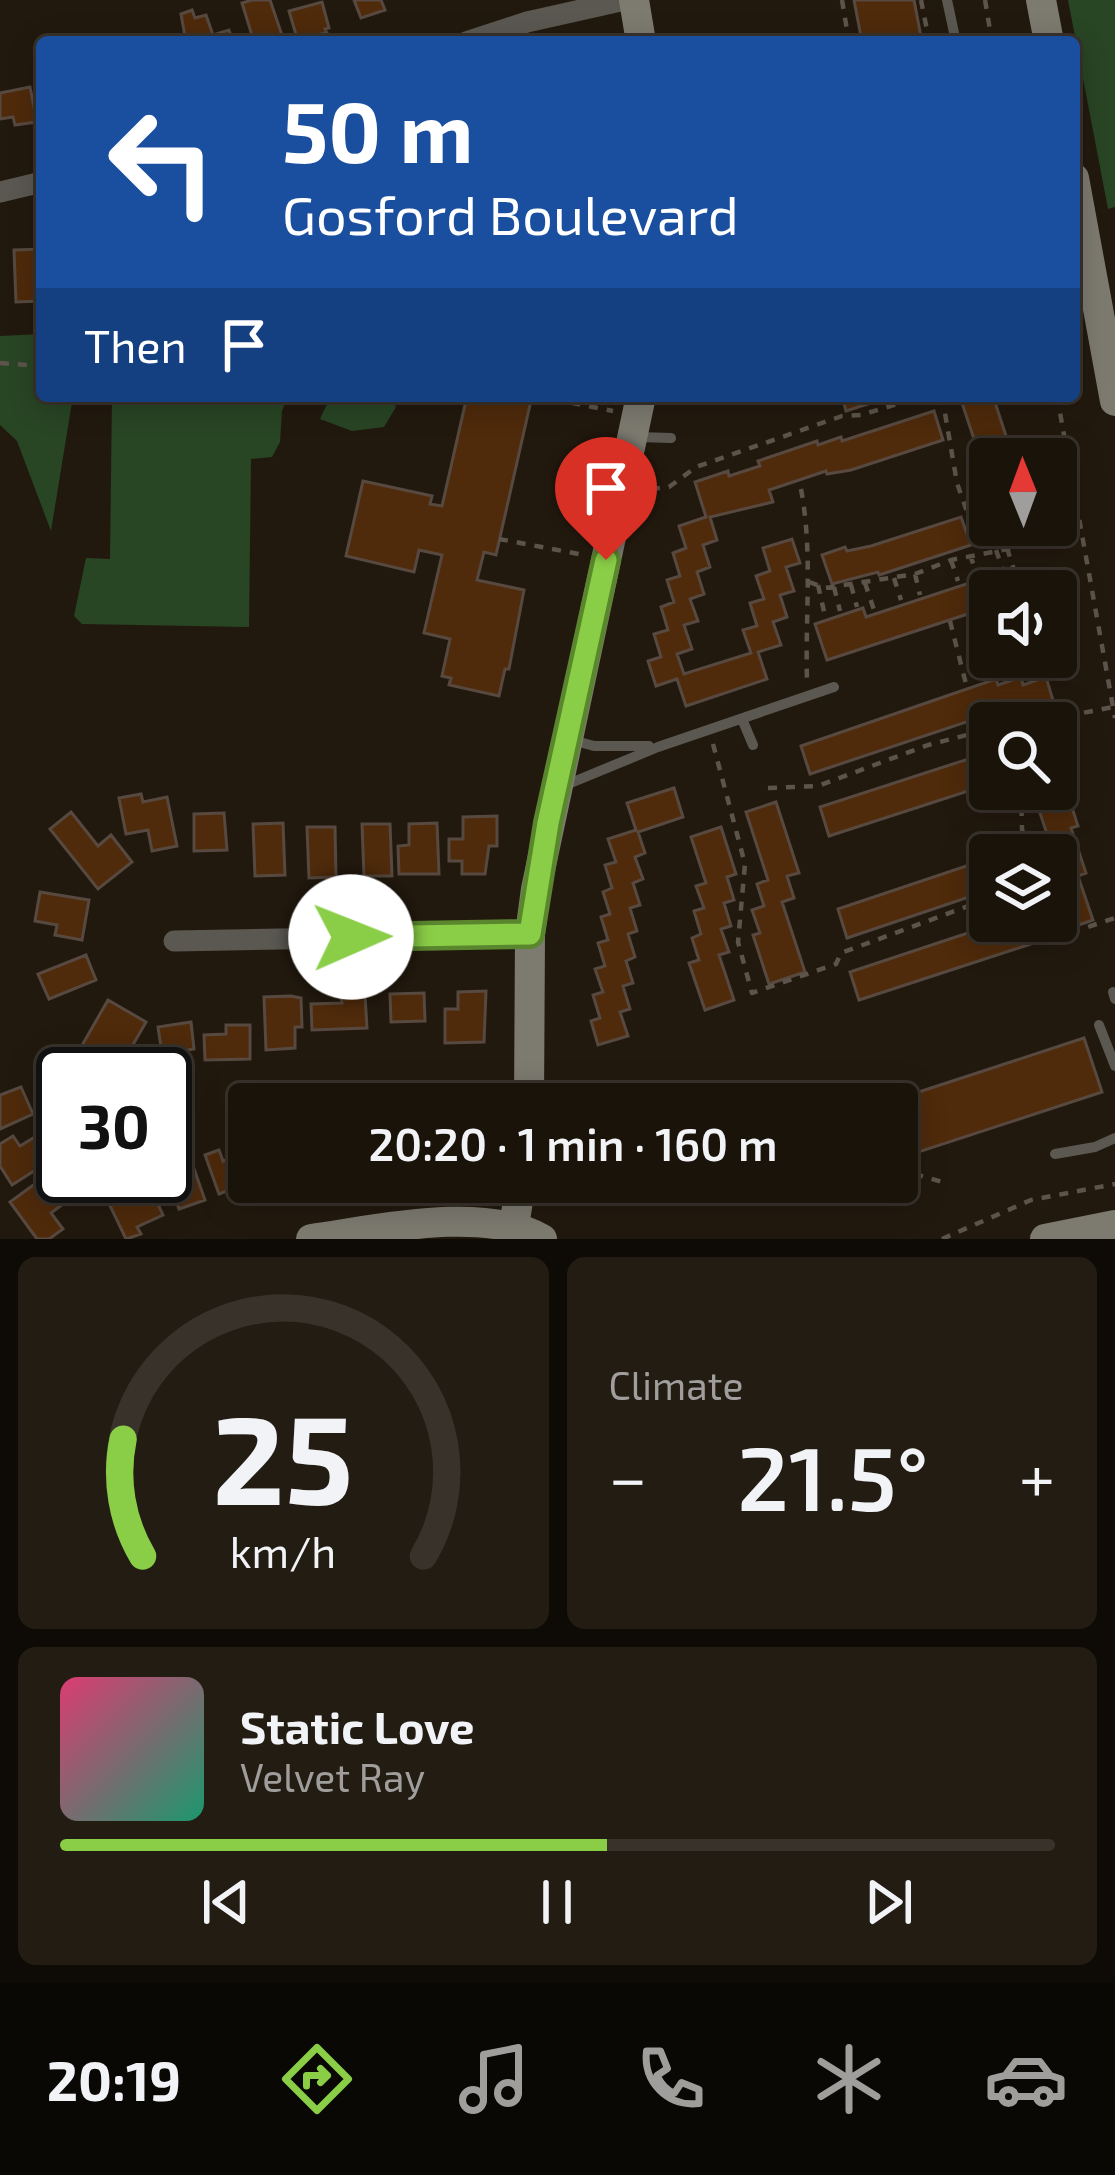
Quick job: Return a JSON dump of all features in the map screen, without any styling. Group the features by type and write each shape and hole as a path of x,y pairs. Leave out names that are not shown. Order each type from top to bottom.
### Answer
{"street":[{"path":"484,36 629,0 639,36"},
{"path":"1041,0 1048,36"},
{"path":"0,192 36,183"},
{"path":"1080,210 1115,400"},
{"path":"538,1083 530,934 556,789 638,416"},
{"path":"174,941 530,934"},
{"path":"311,1239 442,1223 528,1233 524,1203"},
{"path":"1046,1239 1099,1231"}],"lane":[{"path":"947,0 955,36"},
{"path":"638,416 670,438"},
{"path":"556,789 658,746 834,687"},
{"path":"742,719 753,745"},
{"path":"567,738 594,746 658,746"},
{"path":"1100,1025 1115,1066"},
{"path":"1055,1154 1115,1138"}],"path":[{"path":"842,0 849,36"},
{"path":"921,0 931,36"},
{"path":"985,0 991,36"},
{"path":"0,363 36,366"},
{"path":"567,402 638,416"},
{"path":"651,489 670,488 696,467 842,416 904,402"},
{"path":"943,402 957,483 981,552"},
{"path":"1058,402 1115,718"},
{"path":"801,489 809,582 805,620 808,695"},
{"path":"809,582 835,587 914,574 1081,527"},
{"path":"500,539 579,554"},
{"path":"1007,548 1014,570"},
{"path":"996,550 1003,570"},
{"path":"970,555 976,570"},
{"path":"951,560 958,580"},
{"path":"914,574 920,595"},
{"path":"894,578 901,600"},
{"path":"866,583 874,610"},
{"path":"818,585 825,616"},
{"path":"850,585 857,607"},
{"path":"835,587 840,611"},
{"path":"950,621 966,684"},
{"path":"1077,714 1113,707"},
{"path":"768,788 818,786 969,734"},
{"path":"712,743 745,865 738,942 752,993 836,964 841,953 969,906"},
{"path":"1077,930 1115,918"},
{"path":"918,1175 946,1184"},
{"path":"942,1239 1031,1200 1115,1184"}],"green space":[{"path":"1068,0 1115,0 1115,207 1108,209 1080,63 1080,36 1075,36"},
{"path":"36,334 36,402 72,402 51,531 17,441 0,425 0,336"},
{"path":"112,402 286,402 280,442 272,457 251,459 249,627 82,624 74,616 86,558 110,559"},
{"path":"332,402 393,402 396,407 384,427 352,431 320,419"}],"building":[{"path":"270,0 282,36 252,36 242,3"},
{"path":"354,0 381,0 385,10 361,18"},
{"path":"854,0 914,0 921,36 861,36"},
{"path":"322,2 327,33 296,36 289,11"},
{"path":"192,10 195,18 206,15 213,35 229,30 231,36 185,36 181,14"},
{"path":"30,87 36,122 15,125 13,117 0,119 0,93"},
{"path":"36,249 36,301 16,302 14,250"},
{"path":"466,402 531,402 496,555 484,552 477,580 524,590 499,696 449,685 451,678 442,676 450,639 424,633 442,555 419,550 414,572 346,556 363,481 432,496 430,504 442,506"},
{"path":"844,402 874,402 846,411"},
{"path":"995,402 1007,438 974,438 962,403"},
{"path":"934,411 943,440 851,470 826,471 769,490 773,502 710,517 717,540 703,545 710,567 697,572 704,594 690,599 698,621 684,625 692,649 677,654 684,674 751,653 743,630 757,626 750,603 764,599 756,576 770,571 763,548 792,539 800,563 786,567 794,591 780,595 787,617 773,622 781,645 758,652 767,679 686,706 677,679 656,686 648,661 661,657 654,634 668,630 661,607 674,602 667,580 680,576 673,553 686,548 679,526 706,517 695,482 760,466 758,461 817,441 818,445 841,437 842,441"},
{"path":"961,517 969,539 969,546 879,575 832,584 822,555 845,547 847,551"},
{"path":"969,583 969,614 827,660 815,624 863,608 866,617"},
{"path":"1018,678 1023,685 1046,678 1054,702 969,702 969,721 810,774 801,746 996,679 998,685"},
{"path":"969,759 969,791 829,836 820,807"},
{"path":"674,788 683,817 638,832 645,853 635,857 643,879 633,883 640,905 630,908 637,931 628,934 635,957 626,961 633,983 623,986 630,1009 620,1012 628,1036 598,1045 591,1021 600,1018 593,995 603,992 595,969 605,966 598,943 608,940 601,917 610,914 603,892 612,888 605,865 616,862 608,839 636,830 627,803"},
{"path":"141,794 143,802 167,797 177,846 152,851 148,830 126,834 119,798"},
{"path":"776,802 799,873 787,876 794,898 782,902 805,972 769,984 753,935 760,933 752,910 764,906 757,884 768,880 746,812"},
{"path":"1039,810 1073,810 1078,826 1071,828 1073,834 1047,834"},
{"path":"71,812 98,846 111,835 132,862 98,889 50,829"},
{"path":"224,813 227,850 194,851 194,814"},
{"path":"497,816 497,846 489,846 485,874 462,874 462,861 449,861 449,839 463,839 463,817"},
{"path":"283,823 285,875 255,876 253,824"},
{"path":"437,823 439,874 399,874 398,846 409,845 409,824"},
{"path":"362,824 390,824 392,876 364,876"},
{"path":"307,827 335,827 336,877 309,878"},
{"path":"721,827 736,874 727,877 734,900 724,903 731,926 721,929 729,952 719,955 734,1000 705,1010 689,963 699,960 692,938 701,934 694,911 704,908 696,886 706,883 691,837"},
{"path":"1077,846 1086,873 1078,876 1093,920 1077,926"},
{"path":"969,865 969,897 847,938 838,909"},
{"path":"40,892 89,900 82,940 55,935 57,925 35,921"},
{"path":"969,933 969,942 1037,942 859,1000 850,972"},
{"path":"86,955 96,980 49,999 38,974"},
{"path":"486,991 484,1042 445,1043 445,1009 458,1009 458,992"},
{"path":"424,993 425,1021 391,1022 390,994"},
{"path":"341,995 365,995 367,1028 312,1030 311,1004 342,1003"},
{"path":"264,997 301,998 302,1027 295,1027 295,1048 266,1050"},
{"path":"108,1000 146,1022 132,1047 81,1047"},
{"path":"191,1022 194,1049 161,1047 158,1027"},
{"path":"226,1025 250,1025 250,1059 205,1060 204,1035 226,1034"},
{"path":"1084,1038 1102,1092 918,1152 918,1092"},
{"path":"21,1087 33,1114 0,1129 0,1095"},
{"path":"13,1136 20,1146 36,1136 36,1170 12,1185 0,1166 0,1144"},
{"path":"219,1150 223,1161 228,1159 228,1191 219,1194 205,1155"},
{"path":"192,1163 205,1200 179,1209 177,1203 192,1203"},
{"path":"36,1183 36,1203 64,1203 51,1213 63,1229 49,1239 37,1239 10,1202"},
{"path":"109,1203 157,1203 163,1215 137,1227 141,1234 126,1239"}],"route":[{"path":"351,937 530,934 548,823 606,560"}]}
